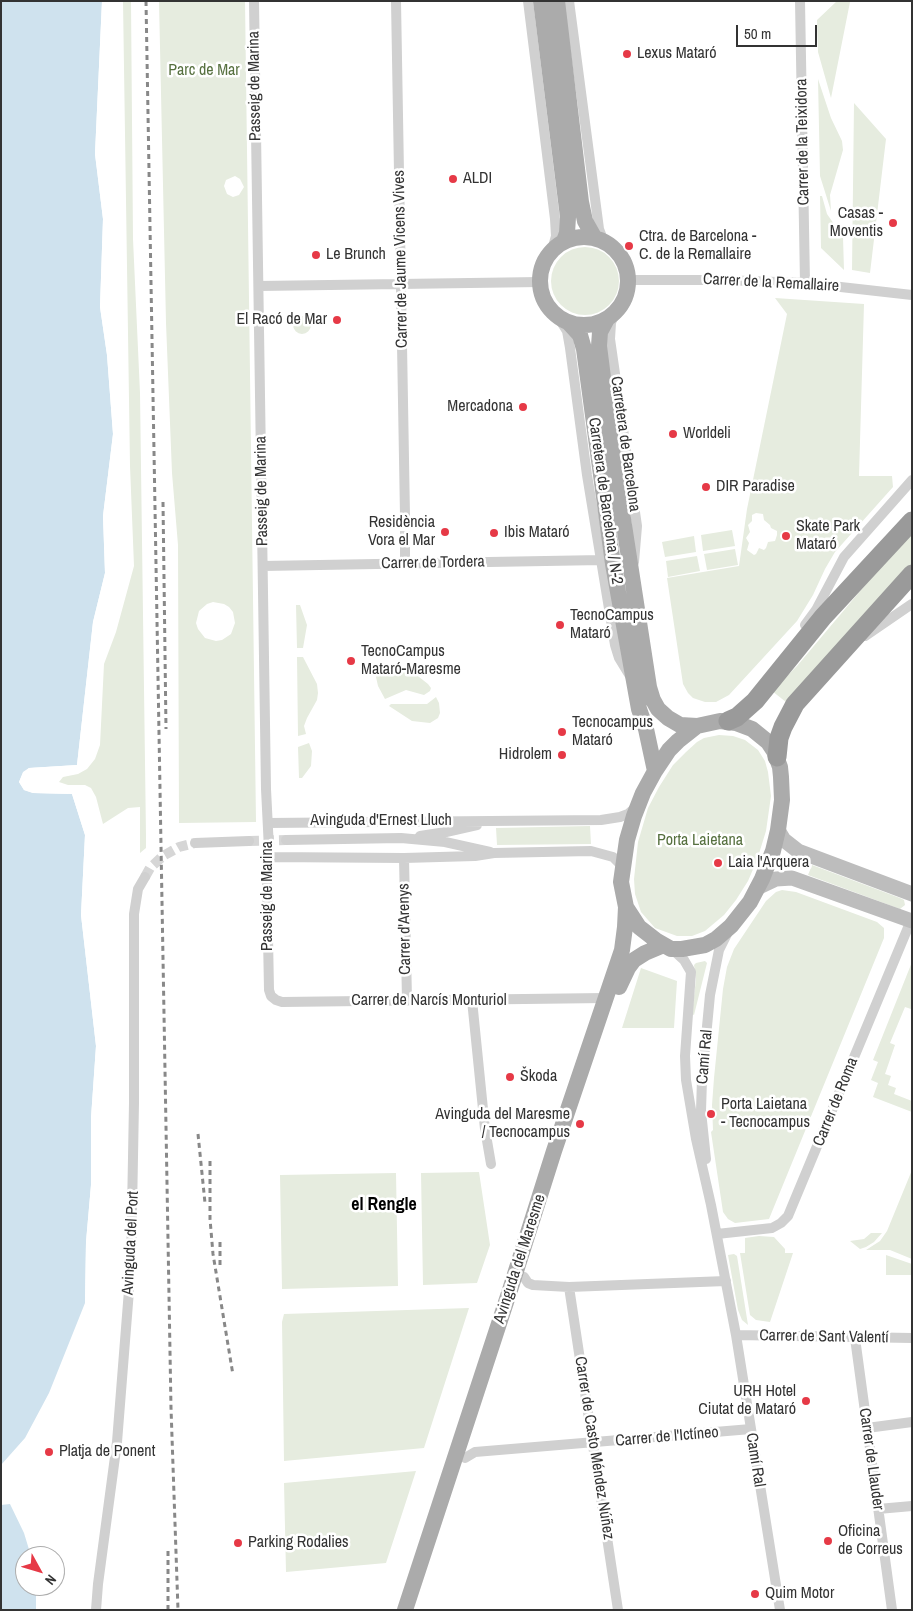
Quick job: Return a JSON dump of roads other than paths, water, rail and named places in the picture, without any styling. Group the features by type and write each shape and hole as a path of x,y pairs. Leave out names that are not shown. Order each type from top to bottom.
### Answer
{"highway":[{"path":"728,721 737,717 749,706 823,617 912,521"},
{"path":"777,757 779,738 791,711 912,574"}],"main road":[{"path":"541,1 568,217 567,233 544,262 540,282 545,301 564,320 588,325 610,316 624,302 629,280 625,262 614,247 600,239 583,236 558,246"},
{"path":"557,1 583,214 600,239"},
{"name":"Carretera de Barcelona / N-2","path":"610,316 600,332 599,346 649,687 658,709 671,720 680,724 698,726"},
{"name":"Carretera de Barcelona / N-2","path":"564,320 580,335 584,348 613,564 639,709 646,729 655,771"},
{"path":"728,721 743,725 761,736 768,742 777,757 782,787 781,811 771,857 750,902 731,926 716,938 694,948 668,947 639,927 626,908 622,893 622,866 628,834 637,806 655,771 678,740 698,726 728,721"},
{"name":"Avinguda del Maresme","path":"405,1610 508,1298 554,1151 622,950 626,908"},
{"name":"Avinguda del Maresme","path":"415,1610 614,998 622,978 634,960 652,949 668,947"}],"street":[{"name":"Passeig de Marina","path":"254,1 266,792 269,857 267,885 268,981"},
{"name":"Carrer de Jaume Vicens Vives","path":"396,1 405,516"},
{"path":"528,1 558,246"},
{"path":"569,1 600,239"},
{"name":"Carrer de la Teixidora","path":"800,1 805,283"},
{"name":"Carrer de la Remallaire","path":"629,280 722,280 805,283 912,295"},
{"path":"258,286 540,282"},
{"path":"564,320 569,342 586,466 615,645 618,658 634,682"},
{"path":"775,675 784,654 816,610 844,557 912,480"},
{"path":"405,548 405,564"},
{"name":"Carrer de Tordera","path":"263,566 602,560"},
{"path":"835,659 912,604"},
{"name":"Avinguda d'Ernest Lluch","path":"268,822 612,819 628,814 637,806"},
{"name":"Avinguda d'Ernest Lluch","path":"401,838 446,832 494,821"},
{"path":"778,830 784,840 798,851 912,894"},
{"name":"Avinguda d'Ernest Lluch","path":"286,840 401,838 445,842 494,852"},
{"path":"195,843 249,841"},
{"name":"Avinguda d'Ernest Lluch","path":"269,857 404,858 475,856 494,852 591,851 613,857 622,866"},
{"name":"Carrer d'Arenys","path":"404,858 406,1000"},
{"name":"Avinguda del Port","path":"96,1610 117,1442 131,1265 134,1103 134,914 138,889 145,877"},
{"path":"757,888 776,879 792,878 911,920"},
{"name":"Carrer de Roma","path":"717,1234 772,1228 788,1216 911,920"},
{"name":"Camí Ral","path":"708,1192 701,1111 702,1080 710,994 720,950 731,926"},
{"name":"Camí Ral","path":"668,947 684,960 690,972 691,985 685,1056 686,1080 736,1336 780,1610"},
{"name":"Carrer de Narcís Monturiol","path":"268,981 271,996 282,1002 605,998"},
{"path":"472,1000 485,1130 491,1164"},
{"path":"524,1277 528,1283 533,1285 569,1287 726,1281"},
{"name":"Carrer de Casto Méndez Núñez","path":"569,1287 618,1610"},
{"name":"Carrer de Sant Valentí","path":"736,1336 912,1338"},
{"name":"Carrer de Llauder","path":"855,1338 892,1610"},
{"path":"867,1428 912,1422"},
{"name":"Carrer de l'Ictíneo","path":"465,1458 475,1452 593,1444 751,1429"},
{"path":"878,1509 912,1506"}],"water":[{"path":"1,1 102,1 95,154 103,219 100,307 107,355 113,434 103,516 105,573 93,622 77,765 29,768 23,772 19,782 24,790 33,793 72,794 85,835 81,915 96,1046 91,1118 91,1185 86,1242 85,1303 49,1393 25,1438 1,1465"},
{"path":"10,1504 28,1546 15,1546 15,1596 36,1596 36,1610 1,1610 1,1505"}],"tunnel":[{"path":"405,516 405,548"},
{"path":"249,841 286,840"},
{"path":"145,877 150,868 163,856 179,847 195,843"}],"railway":[{"path":"146,1 171,1408 178,1610"},
{"path":"163,502 166,729"},
{"path":"198,1134 205,1203"},
{"path":"210,1161 210,1219 213,1254 233,1375"},
{"path":"220,1242 220,1268"},
{"path":"168,1551 168,1610"}],"place":[{"name":"Lexus Mataró","path":"627,54"},
{"name":"ALDI","path":"453,179"},
{"name":"Casas - Moventis","path":"893,223"},
{"name":"Ctra. de Barcelona - C. de la Remallaire","path":"629,246"},
{"name":"Le Brunch","path":"316,255"},
{"name":"El Racó de Mar","path":"337,320"},
{"name":"Mercadona","path":"523,407"},
{"name":"Worldeli","path":"673,434"},
{"name":"DIR Paradise","path":"706,487"},
{"name":"Residència Vora el Mar","path":"445,532"},
{"name":"Ibis Mataró","path":"494,533"},
{"name":"Skate Park Mataró","path":"786,536"},
{"name":"TecnoCampus Mataró","path":"560,625"},
{"name":"TecnoCampus Mataró-Maresme","path":"351,661"},
{"name":"Tecnocampus Mataró","path":"562,732"},
{"name":"Hidrolem","path":"562,755"},
{"name":"Laia l'Arquera","path":"718,863"},
{"name":"Škoda","path":"510,1077"},
{"name":"Porta Laietana - Tecnocampus","path":"711,1114"},
{"name":"Avinguda del Maresme / Tecnocampus","path":"580,1124"},
{"name":"URH Hotel Ciutat de Mataró","path":"806,1401"},
{"name":"Platja de Ponent","path":"49,1452"},
{"name":"Oficina de Correus","path":"828,1541"},
{"name":"Parking Rodalies","path":"238,1543"},
{"name":"Quim Motor","path":"755,1594"}],"district":[{"name":"el Rengle","path":"384,1205"}],"park label":[{"name":"Parc de Mar","path":"204,71"},
{"name":"Porta Laietana","path":"700,841"}]}
